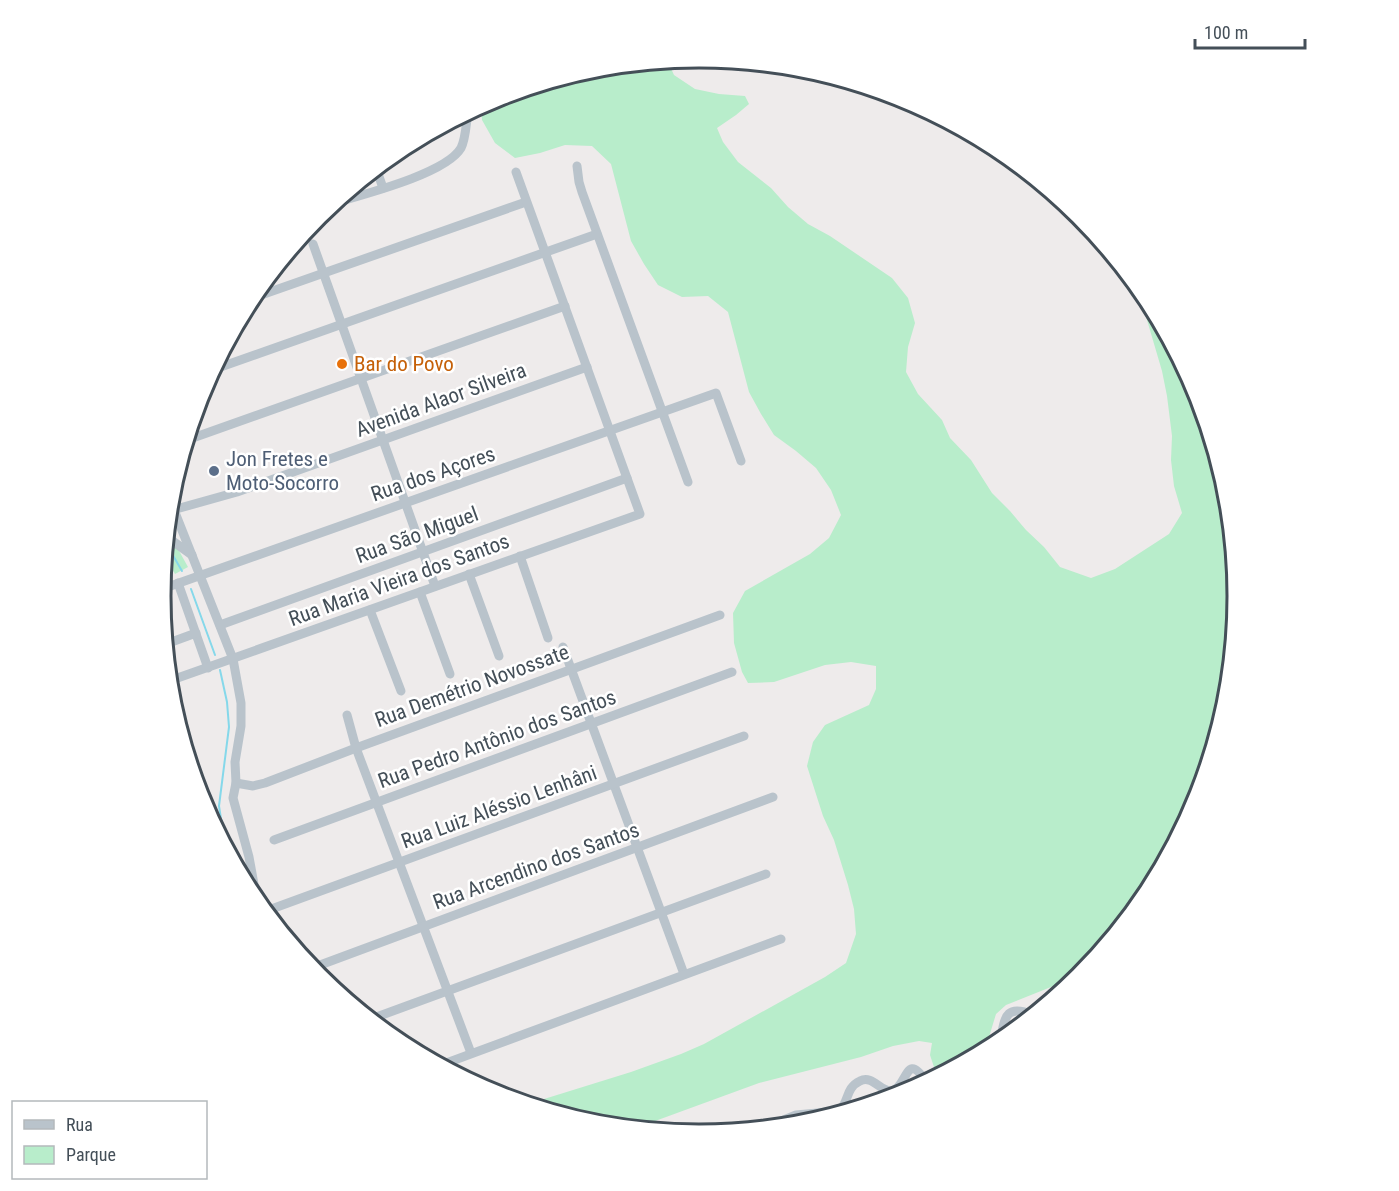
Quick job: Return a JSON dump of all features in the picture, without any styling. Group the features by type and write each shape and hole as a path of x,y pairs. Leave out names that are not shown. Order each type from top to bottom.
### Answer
{"street":[{"path":"353,197 426,172 450,160 461,148 464,123"},
{"path":"577,166 582,192 688,482"},
{"path":"516,172 627,478"},
{"path":"379,176 383,188"},
{"path":"267,293 526,202"},
{"path":"224,366 597,234"},
{"path":"313,244 435,586"},
{"path":"196,437 564,306"},
{"name":"Avenida Alaor Silveira","path":"179,508 237,492 587,367"},
{"name":"Rua dos Açores","path":"172,585 716,393 741,461"},
{"name":"Rua Maria Vieira dos Santos","path":"178,678 640,514 627,478"},
{"name":"Rua São Miguel","path":"220,625 627,478"},
{"path":"177,521 233,659 241,703 241,726 235,762 236,783 233,798 253,877"},
{"path":"175,542 192,555"},
{"path":"519,556 549,638"},
{"path":"469,574 499,656"},
{"path":"178,583 208,668"},
{"path":"420,592 450,674"},
{"path":"370,610 400,692"},
{"name":"Rua Demétrio Novossate","path":"236,783 253,786 265,783 720,615"},
{"path":"174,641 196,633"},
{"path":"562,647 684,974"},
{"name":"Rua Pedro Antônio dos Santos","path":"274,840 732,672"},
{"path":"347,715 357,748 471,1053"},
{"name":"Rua Luiz Aléssio Lenhâni","path":"274,908 744,736"},
{"name":"Rua Arcendino dos Santos","path":"322,964 773,797"},
{"path":"380,1016 766,874"},
{"path":"451,1061 781,939"},
{"path":"1002,1028 1003,1022 1010,1012 1025,1011"},
{"path":"899,1084 911,1069 919,1071 921,1074"},
{"path":"845,1103 848,1091 859,1081 866,1079 873,1081 885,1089"}],"green space":[{"path":"671,69 674,75 695,89 745,96 749,104 717,128 723,142 738,162 771,188 808,224 830,236 892,278 908,298 915,323 908,347 906,372 918,394 942,420 950,438 971,460 992,493 1060,567 1091,578 1115,569 1169,534 1182,513 1174,486 1171,460 1172,436 1167,396 1144,311 1173,362 1187,393 1210,459 1223,527 1226,561 1228,596 1223,664 1210,732 1199,765 1187,798 1157,860 1139,889 1096,944 1055,985 1006,1005 996,1014 988,1038 936,1067 934,1067 930,1055 932,1043 919,1041 759,1083 655,1121 596,1113 543,1099 631,1072 704,1044 846,963 856,934 854,909 834,840 823,816 807,766 813,742 825,725 869,705 876,689 876,666 851,662 825,665 774,682 748,683 742,672 734,643 733,613 745,591 810,554 829,538 841,515 831,490 816,468 774,435 761,414 749,392 728,312 708,296 682,297 658,285 631,241 611,164 592,146 565,145 515,158 495,143 482,120 482,115 497,108 563,85 631,72"},
{"path":"174,547 178,549 188,567 175,574 172,570"}],"waterway":[{"path":"173,556 182,571"},
{"path":"191,589 215,655"},
{"path":"220,670 227,702 229,727 219,806 221,817"}],"place":[{"name":"Bar do Povo","path":"342,364"},
{"name":"Jon Fretes e Moto-Socorro","path":"214,471"}]}
